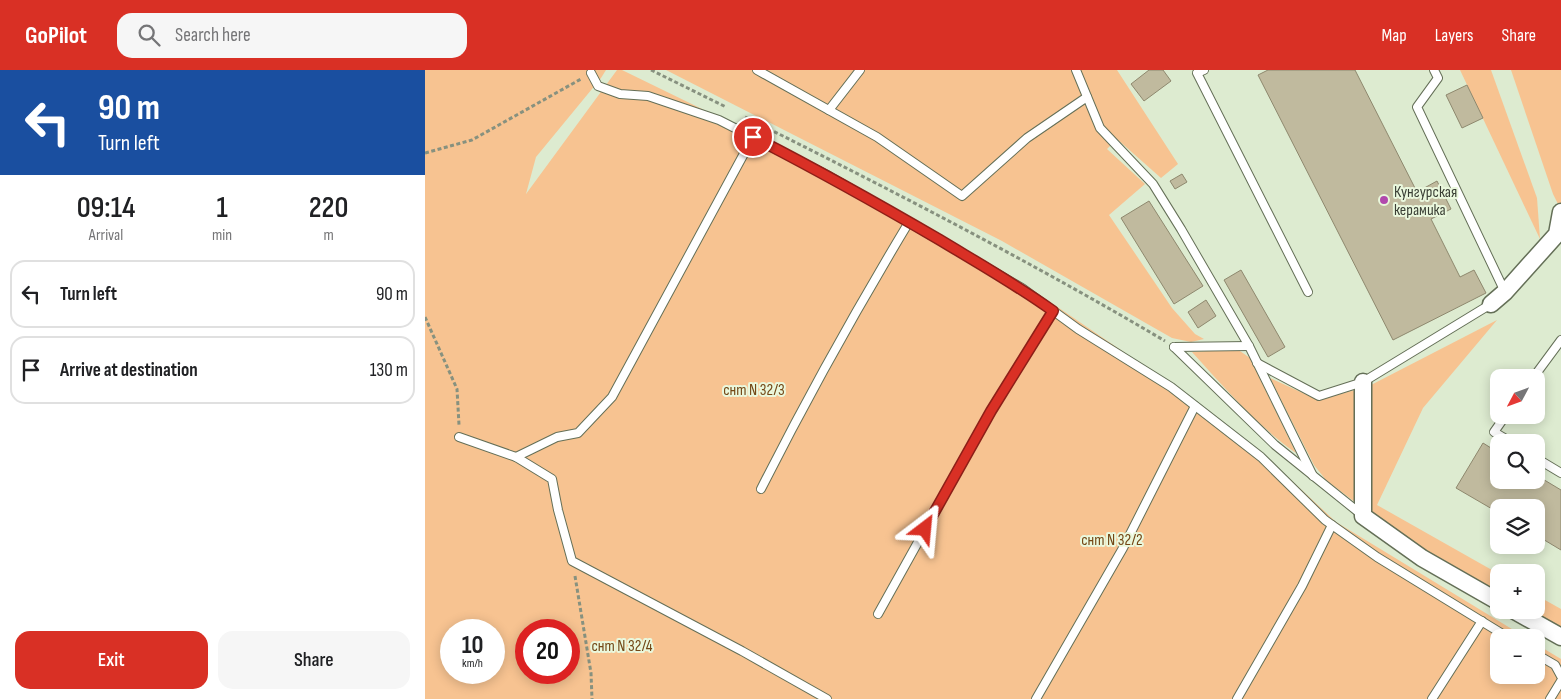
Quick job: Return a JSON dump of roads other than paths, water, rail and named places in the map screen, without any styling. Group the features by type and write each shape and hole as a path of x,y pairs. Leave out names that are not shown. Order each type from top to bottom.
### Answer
{"street":[{"path":"1491,304 1505,292 1557,234 1561,212"},
{"path":"1363,382 1363,516 1422,558 1490,597"},
{"path":"1529,619 1561,637"}],"lane":[{"path":"757,70 877,137 962,196 1027,138 1087,97"},
{"path":"829,110 860,70"},
{"path":"1076,70 1100,128 1153,184 1181,229 1249,346 1313,476"},
{"path":"1434,70 1438,78 1417,107 1505,292"},
{"path":"1199,71 1308,292"},
{"path":"591,73 598,86 620,94 649,96 719,120 829,176 1022,288 1078,329 1171,387 1261,457 1325,520 1377,557 1494,629"},
{"path":"515,458 557,437 578,433 612,397 753,137"},
{"path":"761,489 794,423 860,304 909,222"},
{"path":"1257,363 1319,396 1363,382 1491,304"},
{"path":"878,614 991,411 1053,311"},
{"path":"1540,369 1561,340"},
{"path":"1249,346 1174,347 1275,446 1363,516"},
{"path":"1036,699 1123,548 1195,406"},
{"path":"1497,434 1494,432 1500,424"},
{"path":"459,437 515,458 552,479 558,510 572,561 742,651 827,699"},
{"path":"1545,463 1561,473"},
{"path":"1237,699 1302,586 1332,525"},
{"path":"1432,699 1481,621"},
{"path":"1545,659 1555,665 1561,676"},
{"path":"1549,699 1561,681"}],"place":[{"name":"Кунгурская керамика","path":"1384,200"}],"park label":[{"name":"снт N 32/3","path":"754,389"},
{"name":"снт N 32/2","path":"1112,539"},
{"name":"снт N 32/4","path":"622,645"}]}
